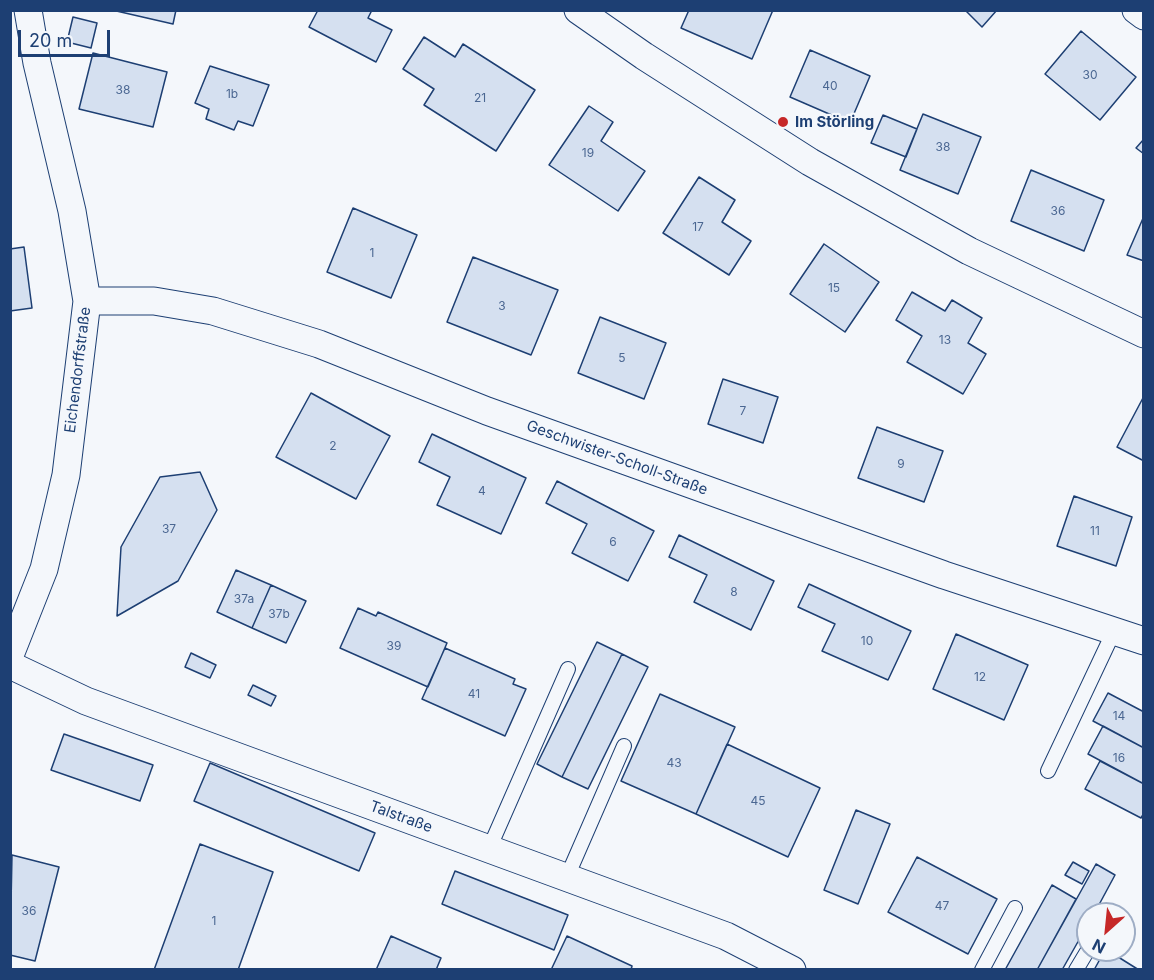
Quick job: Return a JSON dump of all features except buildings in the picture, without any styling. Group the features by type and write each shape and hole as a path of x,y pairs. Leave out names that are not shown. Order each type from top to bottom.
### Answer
{"street":[{"name":"Eichendorffstraße","path":"10,656 44,568 66,475 87,301 72,211 37,63 28,10"},
{"path":"578,10 653,63 820,167 969,251 1143,334"},
{"path":"1136,10 1143,16"},
{"name":"Geschwister-Scholl-Straße","path":"87,301 154,301 213,311 319,344 499,415 944,575 1143,641"},
{"name":"Talstraße","path":"10,665 86,701 726,936 792,969"}],"lane":[{"path":"1048,771 1114,631"},
{"path":"489,849 568,669"},
{"path":"567,878 624,746"},
{"path":"982,969 1015,908"}],"place":[{"name":"Im Störling","path":"783,122"}]}
